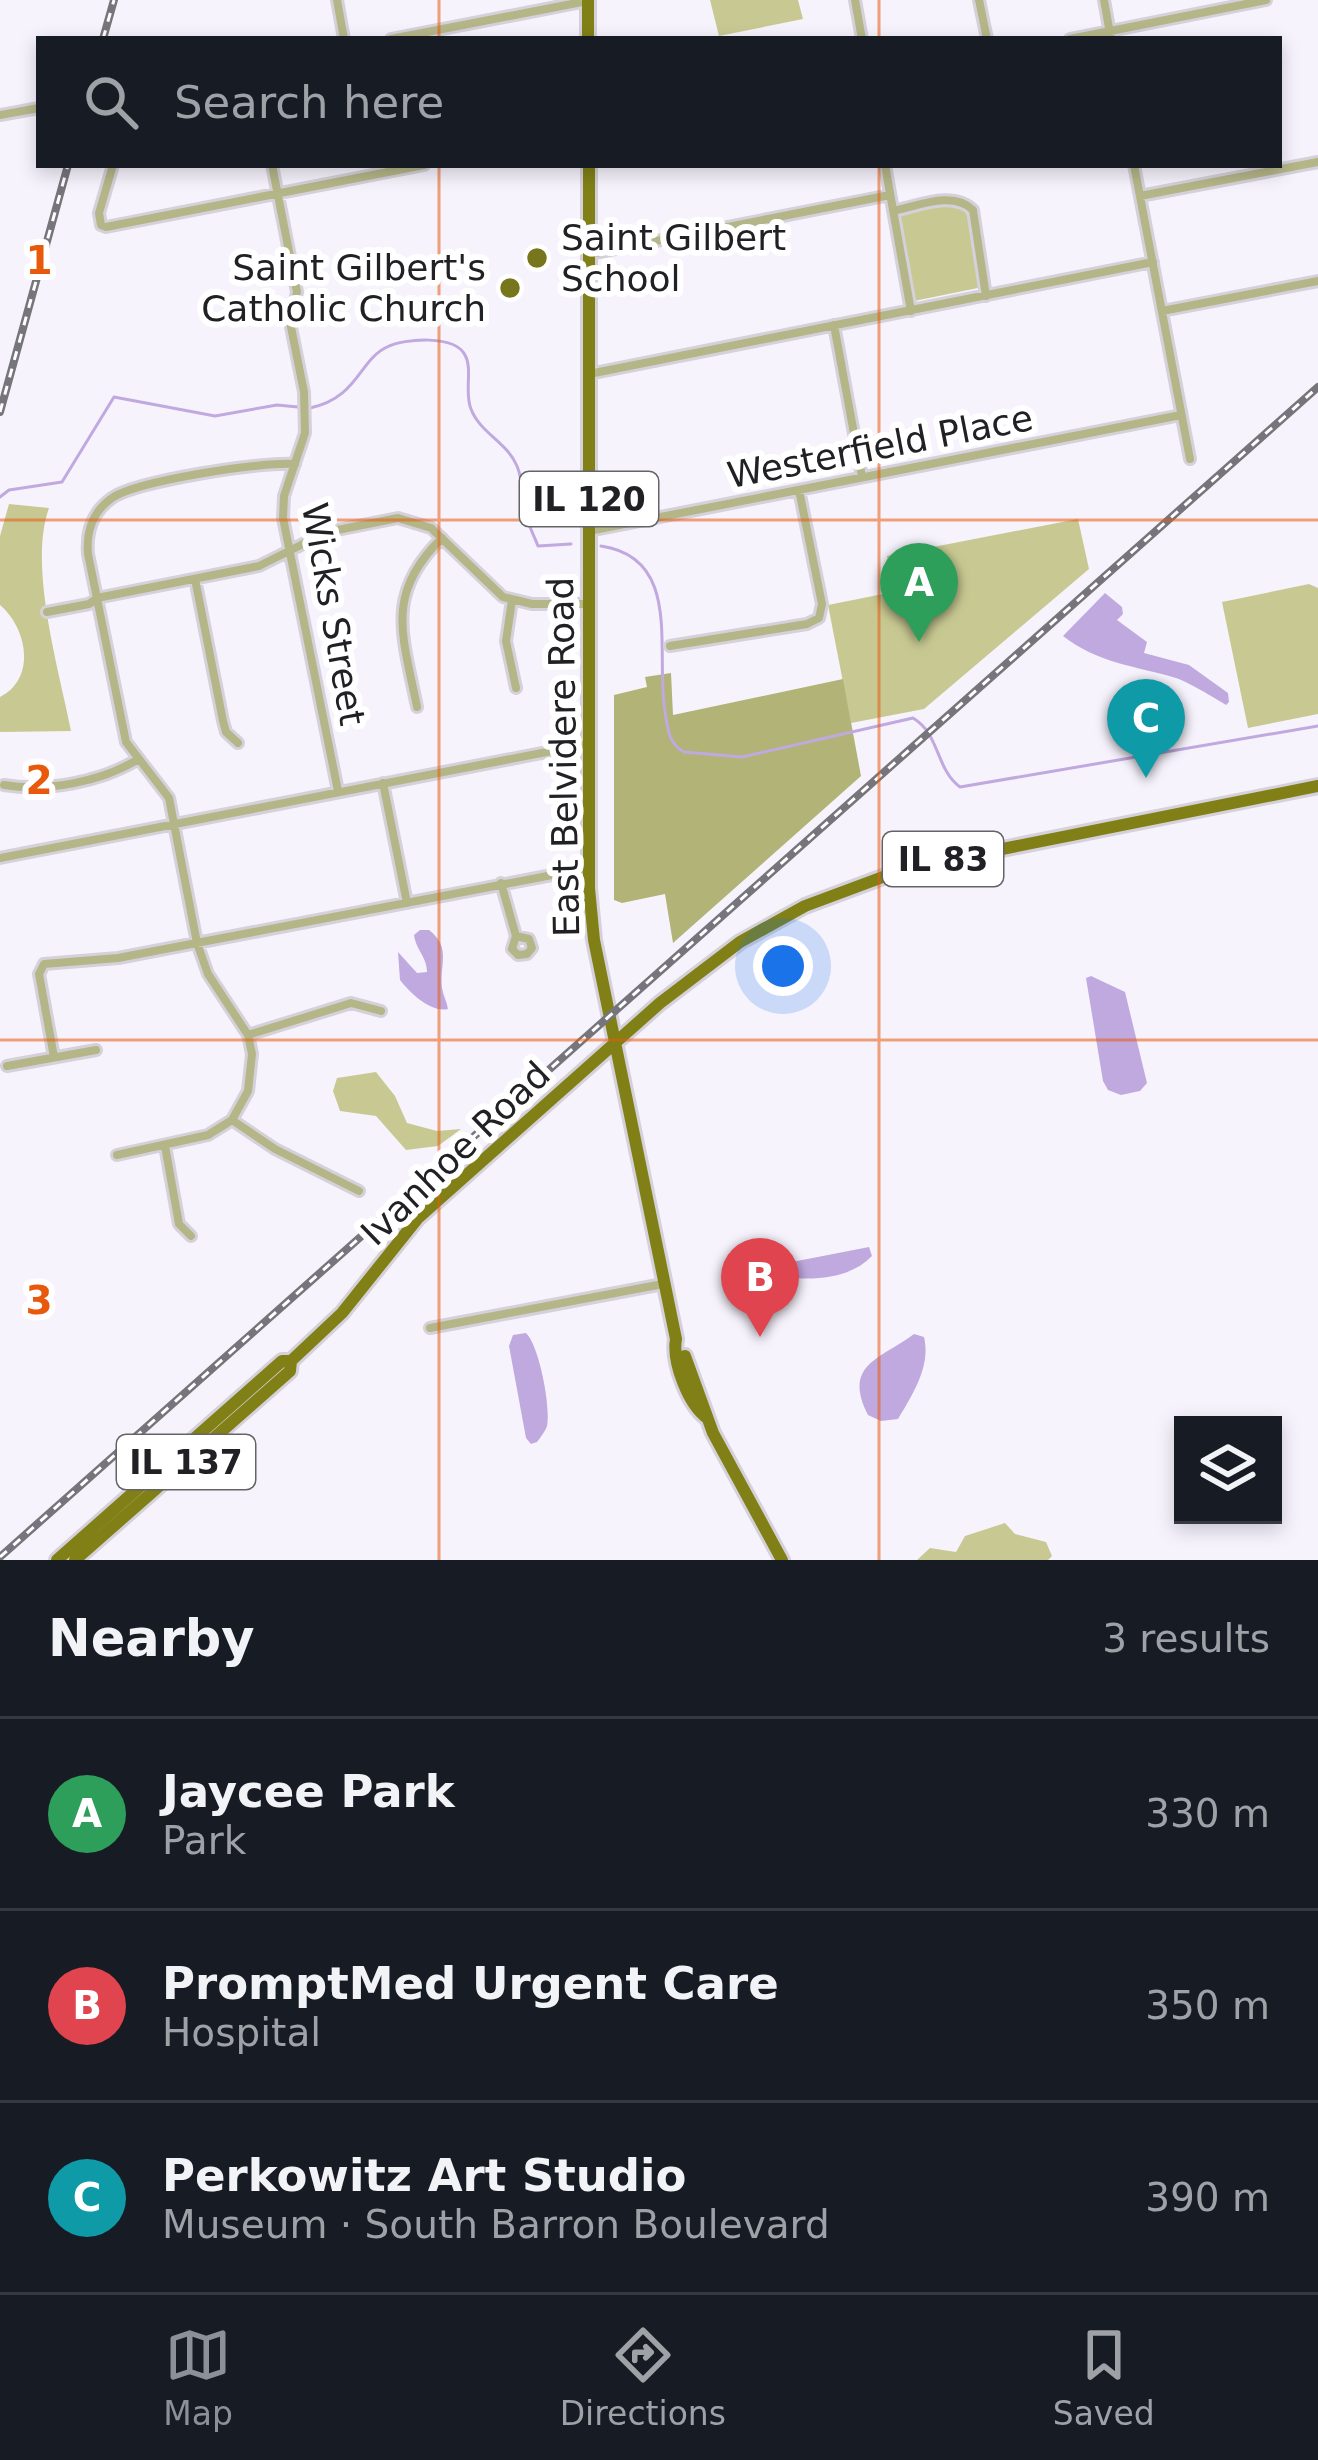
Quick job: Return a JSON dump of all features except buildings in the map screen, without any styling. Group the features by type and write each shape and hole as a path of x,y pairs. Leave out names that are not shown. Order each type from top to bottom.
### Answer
{"main road":[{"path":"588,0 588,36"},
{"name":"East Belvidere Road","path":"589,168 589,868 593,940 676,1339 707,1418 782,1560"},
{"name":"IL 83","path":"614,1043 740,942 805,906 867,880 946,859 1318,786"},
{"path":"609,1014 643,1018"},
{"name":"Ivanhoe Road","path":"291,1361 342,1313 410,1226 614,1043"},
{"path":"584,1070 609,1067 621,1076"},
{"path":"57,1560 282,1361 291,1361"},
{"name":"IL 137","path":"75,1560 290,1371 291,1361"}],"street":[{"path":"337,0 343,36"},
{"path":"406,36 588,0"},
{"path":"855,0 861,36"},
{"path":"979,0 986,36"},
{"path":"1104,0 1110,35 1266,0"},
{"path":"0,116 36,109"},
{"path":"1140,196 1318,162"},
{"path":"112,168 99,220 113,227 409,168"},
{"name":"Wicks Street","path":"273,168 297,292 290,322 304,392 305,433 282,506 338,791"},
{"path":"885,168 911,311"},
{"path":"1135,168 1190,459"},
{"path":"589,255 890,195"},
{"path":"893,211 964,201 973,210 986,296"},
{"path":"589,374 1153,262"},
{"path":"1162,310 1318,281"},
{"path":"833,326 862,477"},
{"name":"Westerfield Place","path":"589,531 1181,415"},
{"path":"117,1155 208,1135 232,1120 252,1074 248,1035 208,974 197,944 169,798 137,760 122,729 88,554 88,531 95,513 109,499 132,489 256,464 295,464"},
{"path":"670,646 807,624 819,618 822,604 800,490"},
{"path":"47,612 259,566 327,532 398,518 423,524 491,589 512,600 589,604"},
{"path":"417,707 402,627 402,601 415,568 442,538"},
{"path":"195,579 223,721 226,732 238,743"},
{"path":"512,600 506,641 516,688"},
{"path":"0,858 589,744"},
{"path":"4,785 32,790 112,773 137,760"},
{"path":"383,783 407,903"},
{"path":"54,1057 39,974 41,966 50,962 118,958 589,868"},
{"path":"501,884 517,936"},
{"path":"248,1035 351,1003 381,1011"},
{"path":"7,1066 96,1050"},
{"path":"232,1120 275,1149 359,1191"},
{"path":"165,1146 179,1224 191,1236"},
{"path":"430,1328 663,1285"}],"green space":[{"path":"710,0 798,0 803,19 719,36"},
{"path":"953,203 962,208 973,227 983,287 914,301 899,215"},
{"path":"9,504 49,508 43,532 44,588 71,731 0,732 0,697 19,678 24,653 17,627 0,605 0,536"},
{"path":"1078,519 1089,569 924,709 851,723 828,605 893,592 887,556"},
{"path":"1309,584 1318,588 1318,714 1248,728 1222,602"},
{"path":"671,673 673,715 843,679 861,776 673,943 665,894 622,903 614,900 614,695 647,687 645,677"},
{"path":"376,1072 395,1096 407,1123 437,1131 461,1129 438,1146 406,1150 376,1116 340,1111 333,1091 337,1078"},
{"path":"1005,1523 1015,1534 1046,1542 1052,1556 1048,1560 917,1560 930,1548 956,1552 965,1536"}],"shaded area":[{"path":"1105,593 1122,607 1117,620 1147,642 1144,653 1189,665 1228,693 1229,702 1226,705 1176,678 1103,658 1063,636"},
{"path":"429,930 440,943 448,1009 428,1005 400,980 398,952 417,973 427,972 414,935"},
{"path":"1086,978 1125,992 1147,1083 1140,1091 1121,1095 1108,1090 1103,1081"},
{"path":"869,1247 872,1256 843,1273 786,1277 785,1269 792,1262"},
{"path":"526,1333 539,1363 548,1417 544,1432 531,1444 509,1346 513,1335"},
{"path":"914,1334 924,1337 926,1348 909,1400 898,1419 881,1421 868,1415 861,1398 862,1374 878,1357"}],"waterway":[{"path":"310,408 338,396 387,347 417,340 451,344 467,361 469,402 475,417 517,466 526,515 538,546 571,544"},
{"path":"0,497 9,490 62,482 114,397 215,416 277,405 298,407"},
{"path":"601,546 627,554 644,568 655,588 667,724 672,740 684,752 742,757 913,718 928,733 946,771 960,787 1318,726"}],"railway":[{"path":"104,36 114,0"},
{"path":"0,412 67,168"},
{"path":"0,1557 1318,387"}],"place":[{"name":"Saint Gilbert School","path":"537,258"},
{"name":"Saint Gilbert's Catholic Church","path":"510,288"},
{"name":"Jaycee Park","path":"919,642"},
{"name":"Perkowitz Art Studio","path":"1146,778"},
{"name":"PromptMed Urgent Care","path":"760,1337"}]}
